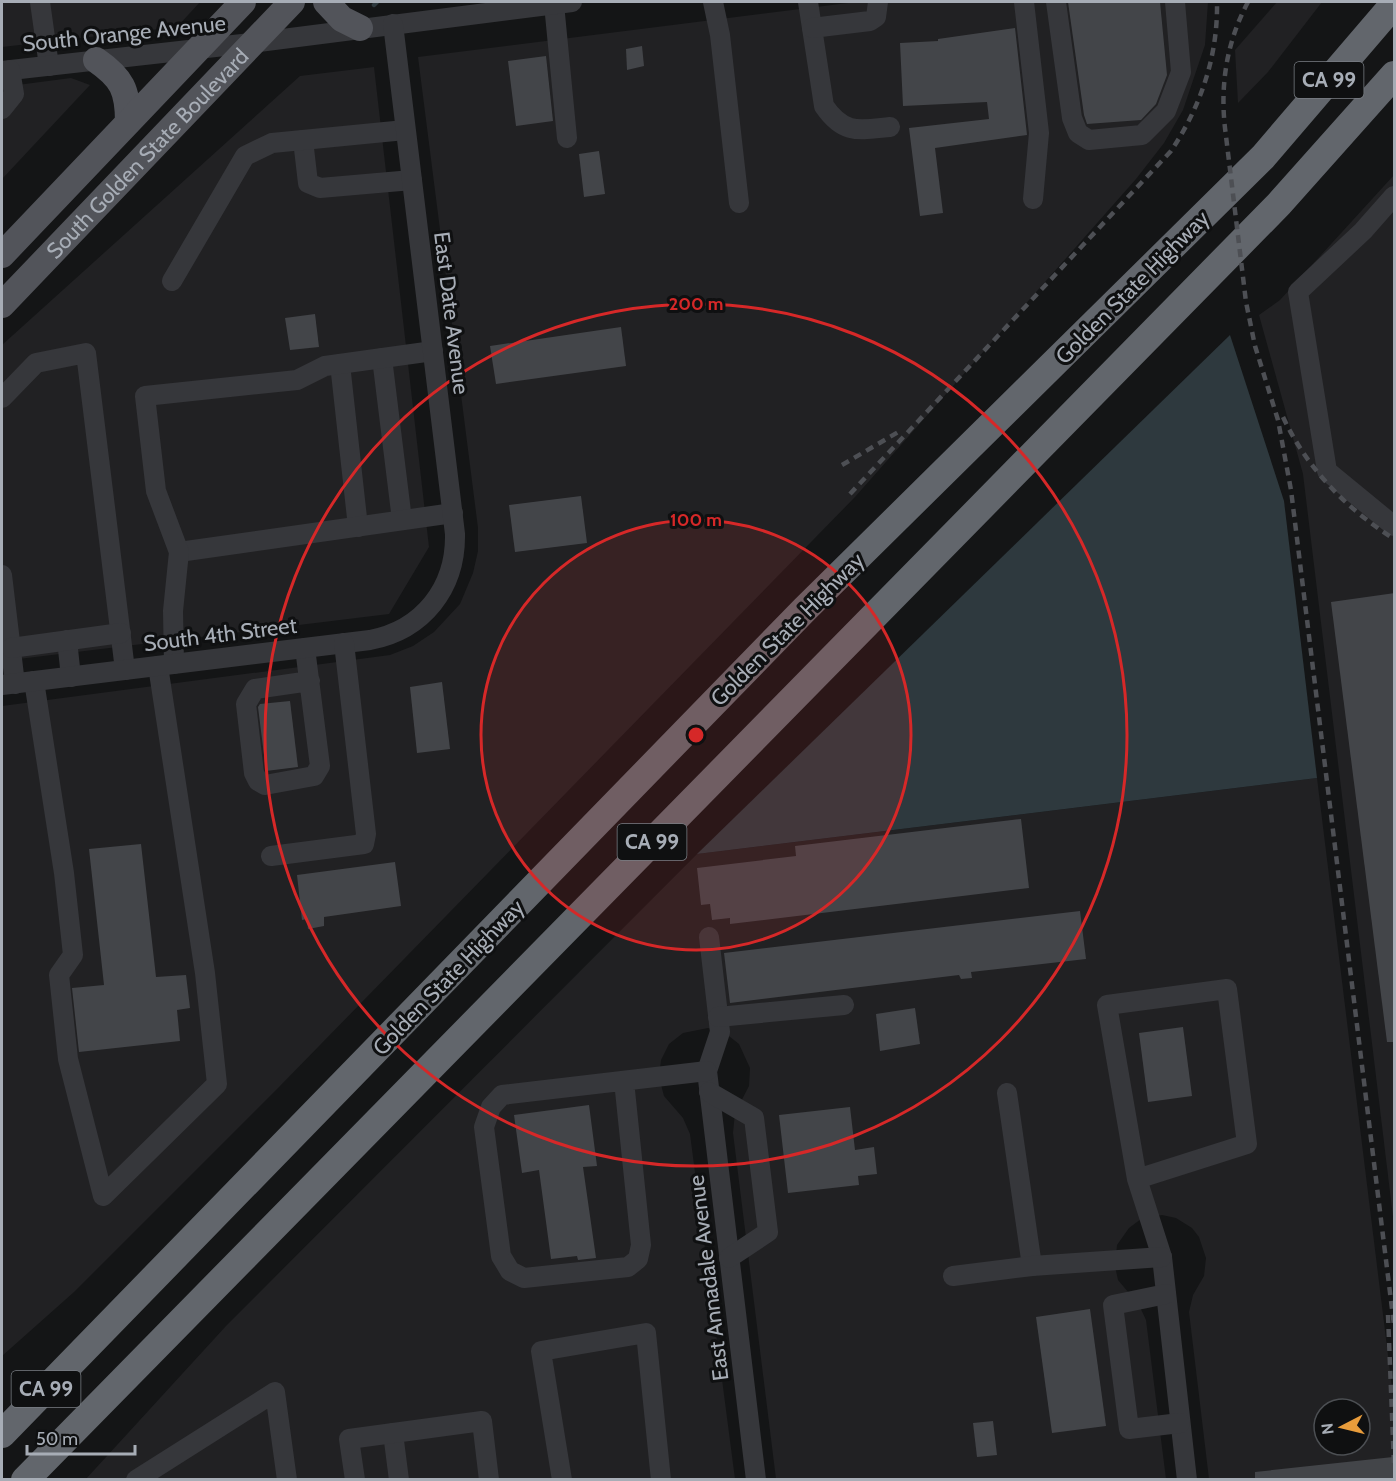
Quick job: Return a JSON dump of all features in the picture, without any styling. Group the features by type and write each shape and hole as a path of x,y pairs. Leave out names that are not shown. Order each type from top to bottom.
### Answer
{"highway":[{"name":"Golden State Highway","path":"2,1434 805,609 1263,157 1395,4"},
{"name":"Golden State Highway","path":"25,1479 1279,204 1395,75"},
{"path":"2,1415 91,1344"}],"main road":[{"name":"South Golden State Boulevard","path":"2,255 243,2"},
{"name":"South Golden State Boulevard","path":"2,305 292,2"},
{"path":"326,2 342,20 360,28"},
{"path":"96,60 121,81 128,105 128,122"}],"street":[{"path":"40,2 49,66"},
{"path":"713,2 720,35 739,203"},
{"path":"808,2 824,105 832,117 853,130 890,127"},
{"path":"812,28 870,21 876,17 878,2"},
{"path":"1024,2 1040,133 1033,199"},
{"path":"1056,2 1072,118 1078,133 1089,140 1142,135 1166,111 1181,72 1175,2"},
{"path":"563,3 567,138"},
{"name":"South Orange Avenue","path":"6,70 251,43 563,3"},
{"name":"East Date Avenue","path":"393,24 453,513 454,561 435,604"},
{"path":"2,109 14,94 6,70"},
{"path":"172,281 246,156 272,143 405,130"},
{"path":"303,140 308,183 320,188 412,180"},
{"path":"1395,196 1363,231 1298,292 1328,471 1395,526"},
{"path":"2,575 17,683 64,873 73,954 59,975 68,1059 103,1196 217,1084 166,665 179,552 156,491 145,396 297,380 325,366 433,351"},
{"path":"2,398 36,363 86,353 125,670"},
{"path":"382,358 402,520"},
{"path":"340,364 358,526"},
{"path":"179,552 453,513"},
{"name":"South 4th Street","path":"17,683 377,639 398,632 424,615 435,604"},
{"path":"11,648 121,633"},
{"path":"67,640 71,677"},
{"path":"271,856 364,844 366,834 344,643"},
{"path":"305,648 310,681 320,766 314,776 265,784 258,781 254,773 246,704 248,697 255,688 310,681"},
{"path":"624,1081 641,1245 638,1259 628,1266 524,1278 510,1270 501,1256 484,1127 491,1107 502,1095 707,1071 720,1032 709,938"},
{"path":"1137,1179 1247,1144 1227,989 1107,1005 1137,1179 1162,1257 1187,1479"},
{"path":"718,1017 844,1005"},
{"name":"East Annadale Avenue","path":"707,1071 756,1479"},
{"path":"710,1092 754,1118 768,1232 729,1258"},
{"path":"1007,1093 1032,1266"},
{"path":"953,1276 1032,1266 1162,1257"},
{"path":"1166,1294 1113,1305 1129,1429 1180,1423"},
{"path":"562,1479 541,1351 646,1333 661,1479"},
{"path":"136,1479 275,1392 287,1479"},
{"path":"356,1479 349,1439 482,1421 489,1479"},
{"path":"393,1433 399,1479"}],"shaded area":[{"path":"2,2 200,2 177,27 2,47"},
{"path":"856,2 1208,2 1205,45 1183,110 1164,143 1136,179 855,497 279,1087 74,1292 2,1356 2,706 390,655 413,646 434,632 460,604 473,573 478,551 478,528 418,57"},
{"path":"1277,2 1322,2 1268,72 1238,103 1235,50"},
{"path":"374,67 429,547 389,614 2,661 2,345 300,76"},
{"path":"71,78 90,85 2,179 2,87"},
{"path":"1394,175 1394,1225 1303,474 1259,315 1280,300"},
{"path":"1230,335 1284,501 1317,778 697,854"},
{"path":"1317,778 1394,1404 1394,1479 1209,1479 1189,1312 1193,1295 1204,1276 1206,1258 1199,1237 1192,1228 1176,1218 1162,1215 1141,1219 1129,1228 1117,1245 1115,1266 1118,1280 1139,1305 1146,1320 1166,1479 776,1479 733,1133 735,1113 749,1086 750,1068 739,1044 725,1033 708,1028 683,1033 669,1044 661,1060 659,1077 664,1096 683,1118 690,1134 735,1479 85,1480 226,1326 697,854"}],"building":[{"path":"1068,2 1160,2 1167,75 1156,104 1141,120 1087,124"},
{"path":"1015,28 1027,135 935,148 943,213 920,216 909,128 989,119 987,102 903,106 900,43 938,41 938,39"},
{"path":"642,46 644,66 627,70 626,49"},
{"path":"546,56 553,121 516,126 508,61"},
{"path":"599,151 605,194 584,197 579,154"},
{"path":"315,314 319,347 290,350 285,318"},
{"path":"621,327 626,366 496,384 490,346"},
{"path":"581,496 587,543 515,552 509,505"},
{"path":"1395,593 1395,1042 1387,1042 1331,602"},
{"path":"442,682 450,749 417,753 410,687"},
{"path":"290,701 298,767 266,771 258,707 260,704"},
{"path":"1021,819 1029,888 730,924 730,918 712,920 710,904 701,905 697,868 796,856 795,846"},
{"path":"141,844 156,977 186,975 190,1008 177,1010 180,1041 79,1052 72,988 104,985 89,849"},
{"path":"395,862 401,906 324,917 324,926 308,929 307,919 302,920 297,875"},
{"path":"1080,911 1086,959 971,972 972,978 961,979 959,975 730,1003 724,953"},
{"path":"915,1008 920,1044 880,1051 876,1014"},
{"path":"1183,1027 1192,1096 1148,1102 1139,1033"},
{"path":"589,1105 597,1166 583,1167 596,1258 578,1260 577,1256 551,1259 539,1170 522,1173 514,1115"},
{"path":"850,1107 855,1150 874,1147 877,1174 858,1176 859,1185 788,1193 779,1115"},
{"path":"1090,1309 1106,1426 1052,1433 1036,1317"},
{"path":"993,1421 997,1455 977,1457 973,1423"},
{"path":"1393,1457 1395,1479 1255,1479 1255,1472"}],"waterway":[{"path":"374,5 377,2"}],"railway":[{"path":"850,494 1171,151 1191,116 1206,80 1217,22 1217,2"},
{"path":"1248,2 1235,32 1227,63 1224,95 1225,128 1246,302 1255,346 1278,420 1291,490 1394,1325"},
{"path":"1283,417 1316,471 1344,501 1394,539"},
{"path":"842,465 900,431"},
{"path":"1388,1315 1394,1465"}]}
